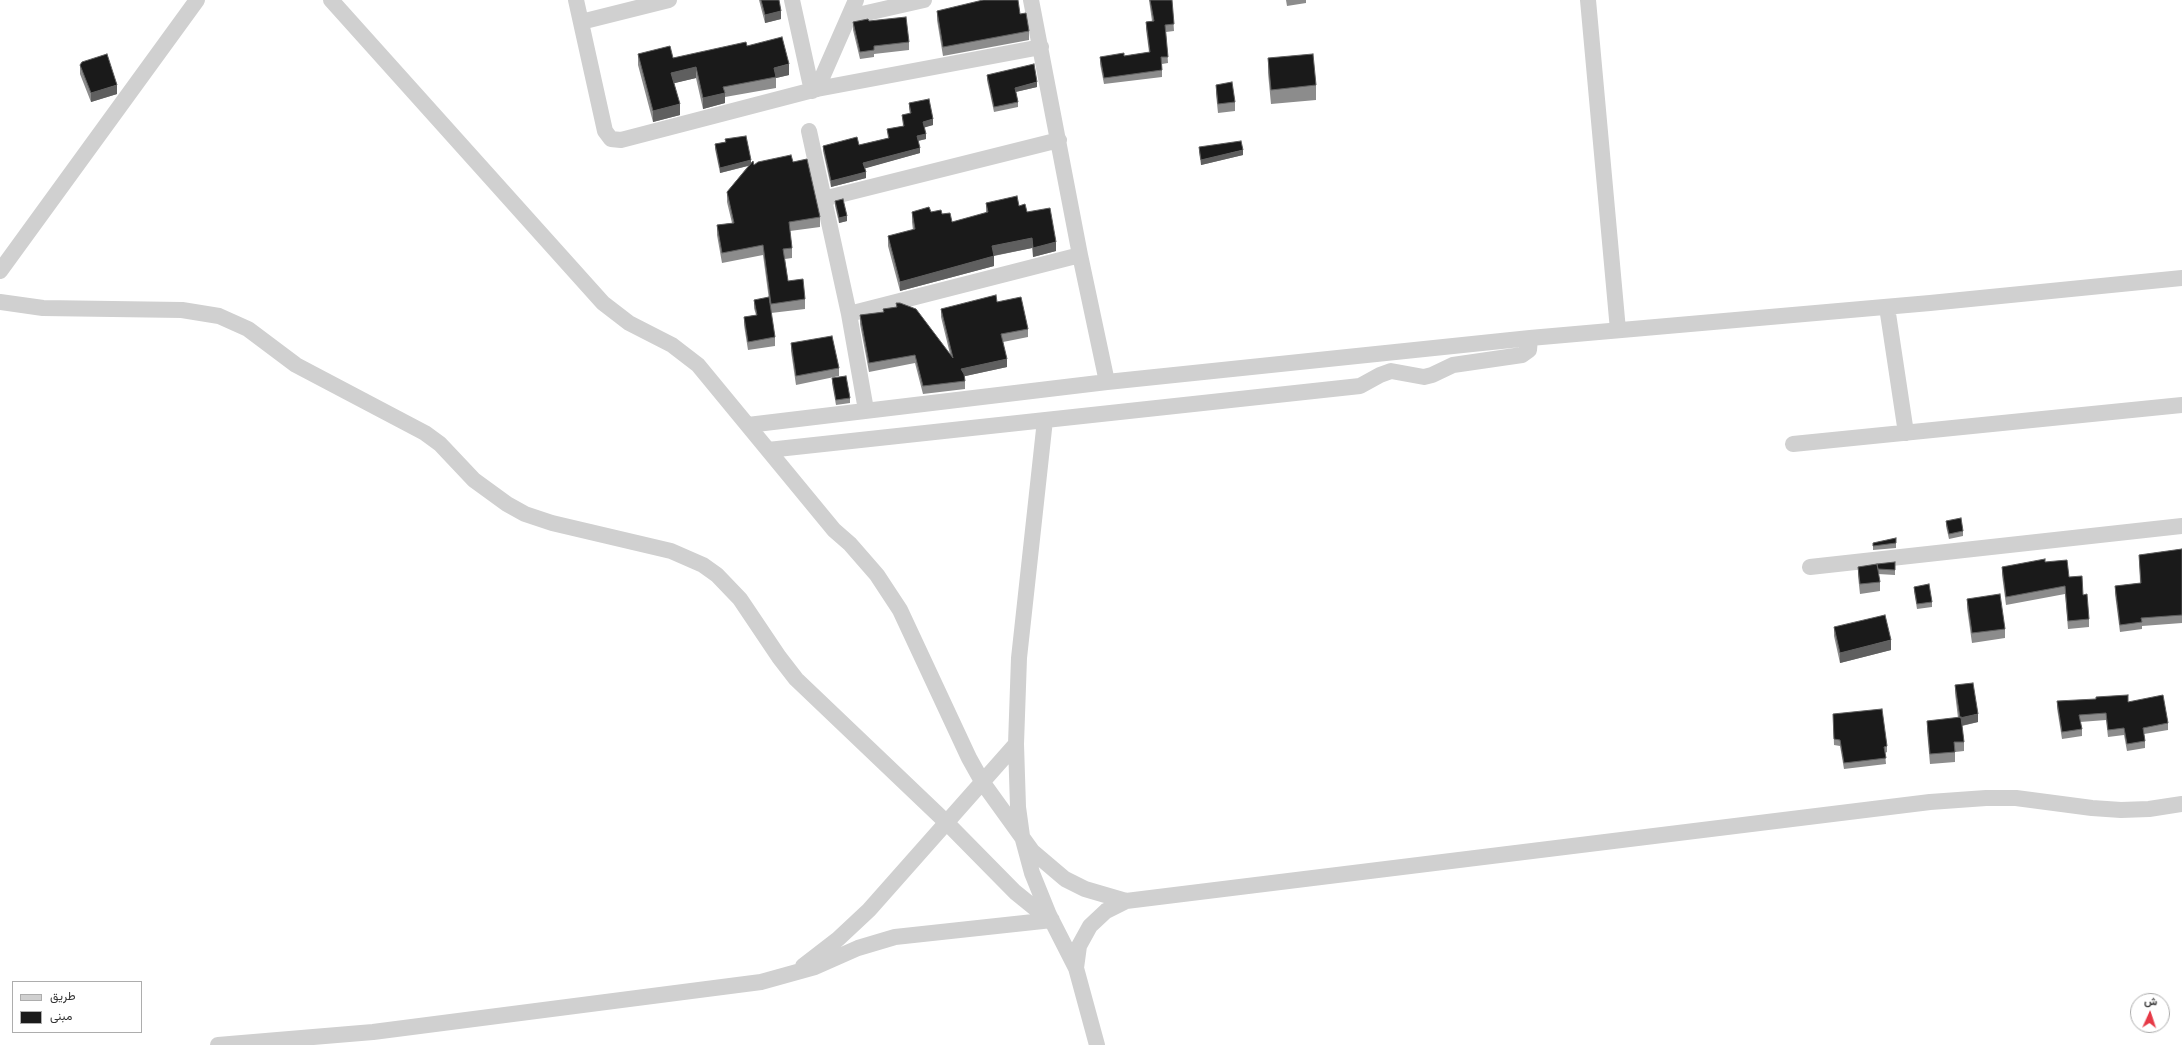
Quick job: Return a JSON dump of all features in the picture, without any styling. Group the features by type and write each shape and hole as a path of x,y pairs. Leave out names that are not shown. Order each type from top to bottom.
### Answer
{"street":[{"path":"0,271 197,0"},
{"path":"331,0 603,302 629,323 672,345 698,365 834,530 864,559 890,592 909,628 969,758 983,783 1032,851 1065,879 1098,894 1126,901"},
{"path":"576,0 605,131 611,139 621,140 814,90 1041,47"},
{"path":"580,22 669,0"},
{"path":"792,0 814,90"},
{"path":"814,90 856,0"},
{"path":"849,17 924,0"},
{"path":"1032,0 1080,255 1107,382"},
{"path":"1588,0 1618,330"},
{"path":"809,131 849,314 866,410"},
{"path":"823,199 1059,140"},
{"path":"849,314 1080,255"},
{"path":"748,425 1107,382 1530,338 1887,307 2182,278"},
{"path":"0,302 43,308 182,310 219,316 248,329 296,365 424,433 450,455 474,480 506,504 538,519 671,551 698,563 717,575 740,599 767,641 796,678 947,823 1015,892 1036,909 1051,918"},
{"path":"1887,307 1906,433"},
{"path":"768,450 1360,386 1380,374 1391,371 1424,377 1453,366 1522,355 1529,350 1530,338"},
{"path":"1793,444 2182,405"},
{"path":"1045,420 1020,658 1016,744 1018,799 1022,836 1032,873 1051,918 1076,968 1097,1045"},
{"path":"1810,567 2182,526"},
{"path":"788,976 854,925 983,783 1016,744"},
{"path":"1076,968 1079,946 1090,926 1106,911 1126,901 1930,802 1986,798 2016,798 2092,808 2121,810 2149,809 2182,804"},
{"path":"218,1045 373,1032 761,982 788,976 815,967 870,944 895,936 1051,918"}],"building":[{"path":"761,0 779,0 781,11 765,15"},
{"path":"983,0 1018,0 1020,14 1026,13 1029,31 943,47 937,11"},
{"path":"1150,0 1172,0 1174,24 1165,25 1168,57 1161,57 1162,70 1104,78 1100,57 1124,53 1124,56 1150,52 1146,22 1154,21"},
{"path":"906,17 909,42 874,46 874,50 860,52 853,22 868,19 869,21"},
{"path":"782,37 789,64 774,68 776,77 723,87 725,93 703,98 696,67 671,73 680,104 653,111 638,54 670,46 673,58 746,42 747,46"},
{"path":"107,54 117,85 91,93 80,65 82,62"},
{"path":"1313,54 1316,85 1271,90 1268,58"},
{"path":"1034,64 1037,82 1015,88 1018,102 994,107 987,75"},
{"path":"1232,82 1235,102 1218,104 1216,85"},
{"path":"929,99 933,119 923,122 926,134 917,136 920,148 863,163 866,172 831,181 823,146 857,137 859,145 889,138 887,129 904,126 902,115 911,113 909,103"},
{"path":"746,136 751,160 720,168 715,144 726,142 725,139"},
{"path":"1241,141 1243,150 1201,160 1199,147"},
{"path":"791,155 793,162 807,159 820,217 789,222 792,248 783,249 788,281 803,279 805,299 771,304 763,245 722,253 717,225 734,223 727,192 753,161 754,165 758,162"},
{"path":"1017,196 1019,206 1025,204 1027,212 1050,208 1056,242 1033,248 1032,238 992,246 994,256 900,282 888,236 915,229 912,212 929,207 931,212 941,210 942,214 950,213 952,222 988,212 986,203"},
{"path":"843,199 847,216 839,218 835,201"},
{"path":"996,295 997,302 1021,297 1028,329 1001,334 1007,359 961,369 964,374 965,381 923,386 915,355 869,363 860,315 884,312 883,309 897,307 896,303 916,309 953,358 941,309"},
{"path":"769,297 775,337 748,342 744,317 757,315 754,300"},
{"path":"832,336 839,368 796,376 791,343"},
{"path":"846,376 850,398 836,400 832,378"},
{"path":"1961,518 1963,531 1949,534 1946,521"},
{"path":"1896,538 1896,543 1873,546 1873,543"},
{"path":"2182,549 2182,615 2141,618 2142,622 2120,625 2115,586 2141,583 2139,555"},
{"path":"2045,559 2045,562 2067,560 2069,577 2082,576 2083,595 2087,594 2089,619 2068,621 2065,586 2006,597 2002,567"},
{"path":"1895,562 1895,570 1878,569 1877,564"},
{"path":"1877,564 1880,582 1860,584 1858,567"},
{"path":"1929,584 1932,602 1917,604 1914,587"},
{"path":"2000,594 2005,629 1972,633 1967,599"},
{"path":"1885,615 1891,640 1840,653 1834,627"},
{"path":"1973,683 1978,714 1960,718 1955,685"},
{"path":"2128,695 2128,702 2163,695 2168,723 2143,728 2145,741 2127,744 2124,728 2108,730 2106,713 2079,715 2082,729 2062,732 2057,701 2096,699 2096,697"},
{"path":"1882,709 1887,746 1884,747 1886,758 1844,763 1840,740 1834,739 1833,714"},
{"path":"1961,717 1964,742 1954,742 1955,752 1930,754 1927,721"}]}
